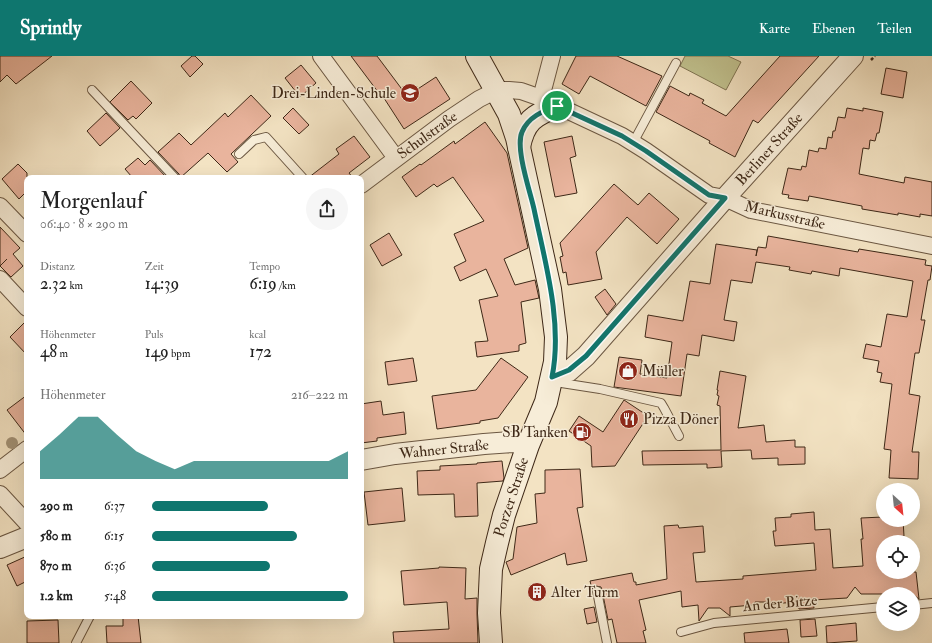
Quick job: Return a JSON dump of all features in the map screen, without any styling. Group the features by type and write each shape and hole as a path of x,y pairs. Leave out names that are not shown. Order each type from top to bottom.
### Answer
{"main road":[{"name":"Porzer Straße","path":"477,56 509,114 519,147 537,225 554,312 556,337 555,362 546,402 528,445 504,515 491,569 489,613 491,643"},
{"path":"519,147 522,132 529,122 549,102"}],"street":[{"path":"321,56 396,158"},
{"path":"549,102 552,56"},
{"name":"Berliner Straße","path":"551,379 569,370 586,356 725,198 854,56"},
{"name":"Schulstraße","path":"364,183 479,99 497,90"},
{"name":"Markusstraße","path":"497,90 521,92 549,102 622,136 709,195 725,198 751,210 932,246"},
{"path":"0,206 24,231"},
{"path":"0,279 24,305"},
{"name":"Wahner Straße","path":"364,459 395,454 484,444 512,442 528,445"},
{"path":"0,470 24,451"},
{"path":"0,494 24,520"},
{"path":"0,548 24,538"}],"lane":[{"path":"633,143 676,63"},
{"path":"92,90 172,175"},
{"path":"239,154 254,140 266,137 300,175"},
{"path":"551,379 661,403 679,436"},
{"path":"598,590 607,643"},
{"path":"920,604 932,603"},
{"name":"An der Bitze","path":"681,632 714,623 876,608"},
{"path":"76,643 88,619"}],"green space":[{"path":"685,56 728,56 741,62 726,90 680,66"}],"building":[{"path":"0,56 52,56 16,84 7,75 0,82"},
{"path":"192,56 195,56 203,64 190,77 181,66"},
{"path":"351,56 377,56 407,96 436,77 450,99 404,129 382,95 381,96"},
{"path":"576,56 617,56 662,76 646,106 590,76 579,94 562,84"},
{"path":"780,56 819,56 758,123 753,120 735,157 709,143 710,141 656,112 670,86 689,96 690,93 704,100 702,103 726,116"},
{"path":"301,65 316,83 300,97 285,78"},
{"path":"886,68 907,72 903,98 881,94"},
{"path":"131,81 152,103 136,119 133,116 128,120 110,102"},
{"path":"251,95 271,116 231,154 238,162 227,172 208,153 183,175 179,175 158,152 179,133 191,145 225,113 228,117"},
{"path":"293,108 309,125 299,134 283,118"},
{"path":"847,108 863,111 863,108 883,112 879,133 877,133 875,141 870,140 869,149 863,148 859,174 904,183 905,177 932,182 932,216 920,214 920,217 898,213 898,215 862,209 862,206 809,196 808,201 788,198 789,195 782,194 788,168 801,170 802,166 806,167 809,150 818,152 819,148 826,149 828,137 832,138 838,117 845,118"},
{"path":"106,113 120,128 100,146 87,131"},
{"path":"485,122 507,153 528,248 504,259 515,285 535,280 539,298 521,302 526,343 519,345 519,351 477,357 475,342 488,341 479,300 498,296 486,269 460,281 454,267 466,261 454,234 484,221 453,177 437,187 434,184 416,197 402,177 454,141 455,144"},
{"path":"354,136 370,157 349,173 351,175 312,175 339,154 336,149"},
{"path":"572,136 576,156 570,158 577,193 555,197 544,142"},
{"path":"138,158 145,165 150,160 164,175 130,175 125,169"},
{"path":"18,164 27,173 27,175 24,175 24,194 19,199 2,179"},
{"path":"614,184 638,205 649,193 679,219 657,244 627,217 596,252 602,279 568,285 566,272 563,273 560,257 563,256 560,243"},
{"path":"0,227 20,248 13,254 23,266 11,277 0,266"},
{"path":"389,233 402,255 382,266 370,245"},
{"path":"768,236 858,252 859,249 926,260 925,265 932,266 921,320 925,320 919,353 915,353 909,394 920,396 912,452 919,452 918,479 889,478 891,450 884,449 892,384 880,382 882,373 877,372 879,361 863,358 866,344 881,347 887,314 907,317 913,281 840,268 839,276 812,271 811,274 789,270 790,267 756,262 752,283 731,280 724,320 737,322 734,341 702,335 699,356 687,354 681,396 614,387 619,357 642,360 640,374 667,378 672,342 645,337 648,315 683,321 690,281 710,284 716,244 757,250 756,256 758,247 766,248"},
{"path":"605,289 616,304 607,315 595,297"},
{"path":"24,323 24,352 10,337"},
{"path":"413,358 417,381 388,385 385,362"},
{"path":"501,358 528,377 498,418 480,421 480,423 437,429 432,396 476,390"},
{"path":"720,371 746,376 738,428 764,425 766,442 795,440 795,447 805,447 805,464 778,465 778,458 752,459 751,450 721,451 722,467 707,468 707,464 643,465 642,451 721,450 720,406 717,405 719,396 717,395 717,390"},
{"path":"24,397 24,432 7,410"},
{"path":"624,400 648,416 615,466 592,467 591,446 569,431 579,416 603,432"},
{"path":"381,401 383,415 404,412 406,434 377,438 377,441 364,443 364,404"},
{"path":"502,461 503,481 477,483 478,516 455,517 454,494 418,495 417,471 440,470 440,466"},
{"path":"580,469 583,507 577,508 587,561 567,565 565,553 511,575 506,562 513,559 517,527 537,523 535,494 545,493 545,470"},
{"path":"402,488 405,521 368,525 364,492"},
{"path":"814,512 815,530 830,529 833,568 863,566 861,518 876,517 876,527 903,527 904,535 876,535 876,579 917,579 918,587 876,587 876,594 861,594 855,587 847,598 813,600 814,608 799,609 798,602 769,604 767,602 755,602 753,605 730,607 730,616 720,608 708,608 699,621 698,605 682,607 681,591 639,600 646,630 643,631 646,643 617,643 612,619 608,620 601,587 596,586 592,589 590,581 632,573 636,585 667,579 664,526 678,525 679,528 703,526 705,552 693,553 696,582 743,579 743,576 816,570 814,543 775,546 773,531 776,531 775,518 791,517 791,514"},
{"path":"24,557 24,582 17,586 7,565"},
{"path":"439,567 466,568 465,599 477,598 478,643 394,643 393,632 449,629 447,602 404,605 401,571"},
{"path":"594,607 597,622 587,624 584,609"},
{"path":"123,619 138,619 141,643 107,643 106,626 123,626"},
{"path":"815,619 817,636 801,637 800,620"},
{"path":"58,620 59,643 27,643 27,621"},
{"path":"856,623 857,641 827,643 826,626"},
{"path":"787,629 789,643 745,643 744,633"}],"place":[{"name":"Drei-Linden-Schule","path":"410,93"},
{"name":"Müller","path":"628,371"},
{"name":"Pizza Döner","path":"629,419"},
{"name":"SB Tanken","path":"582,432"},
{"name":"Alter Turm","path":"537,592"}],"route":[{"path":"557,106 622,136 709,195 725,198 586,356 569,370 552,377 555,362 556,337 554,312 534,210 519,147 522,132 529,122 537,114 557,106"}]}
